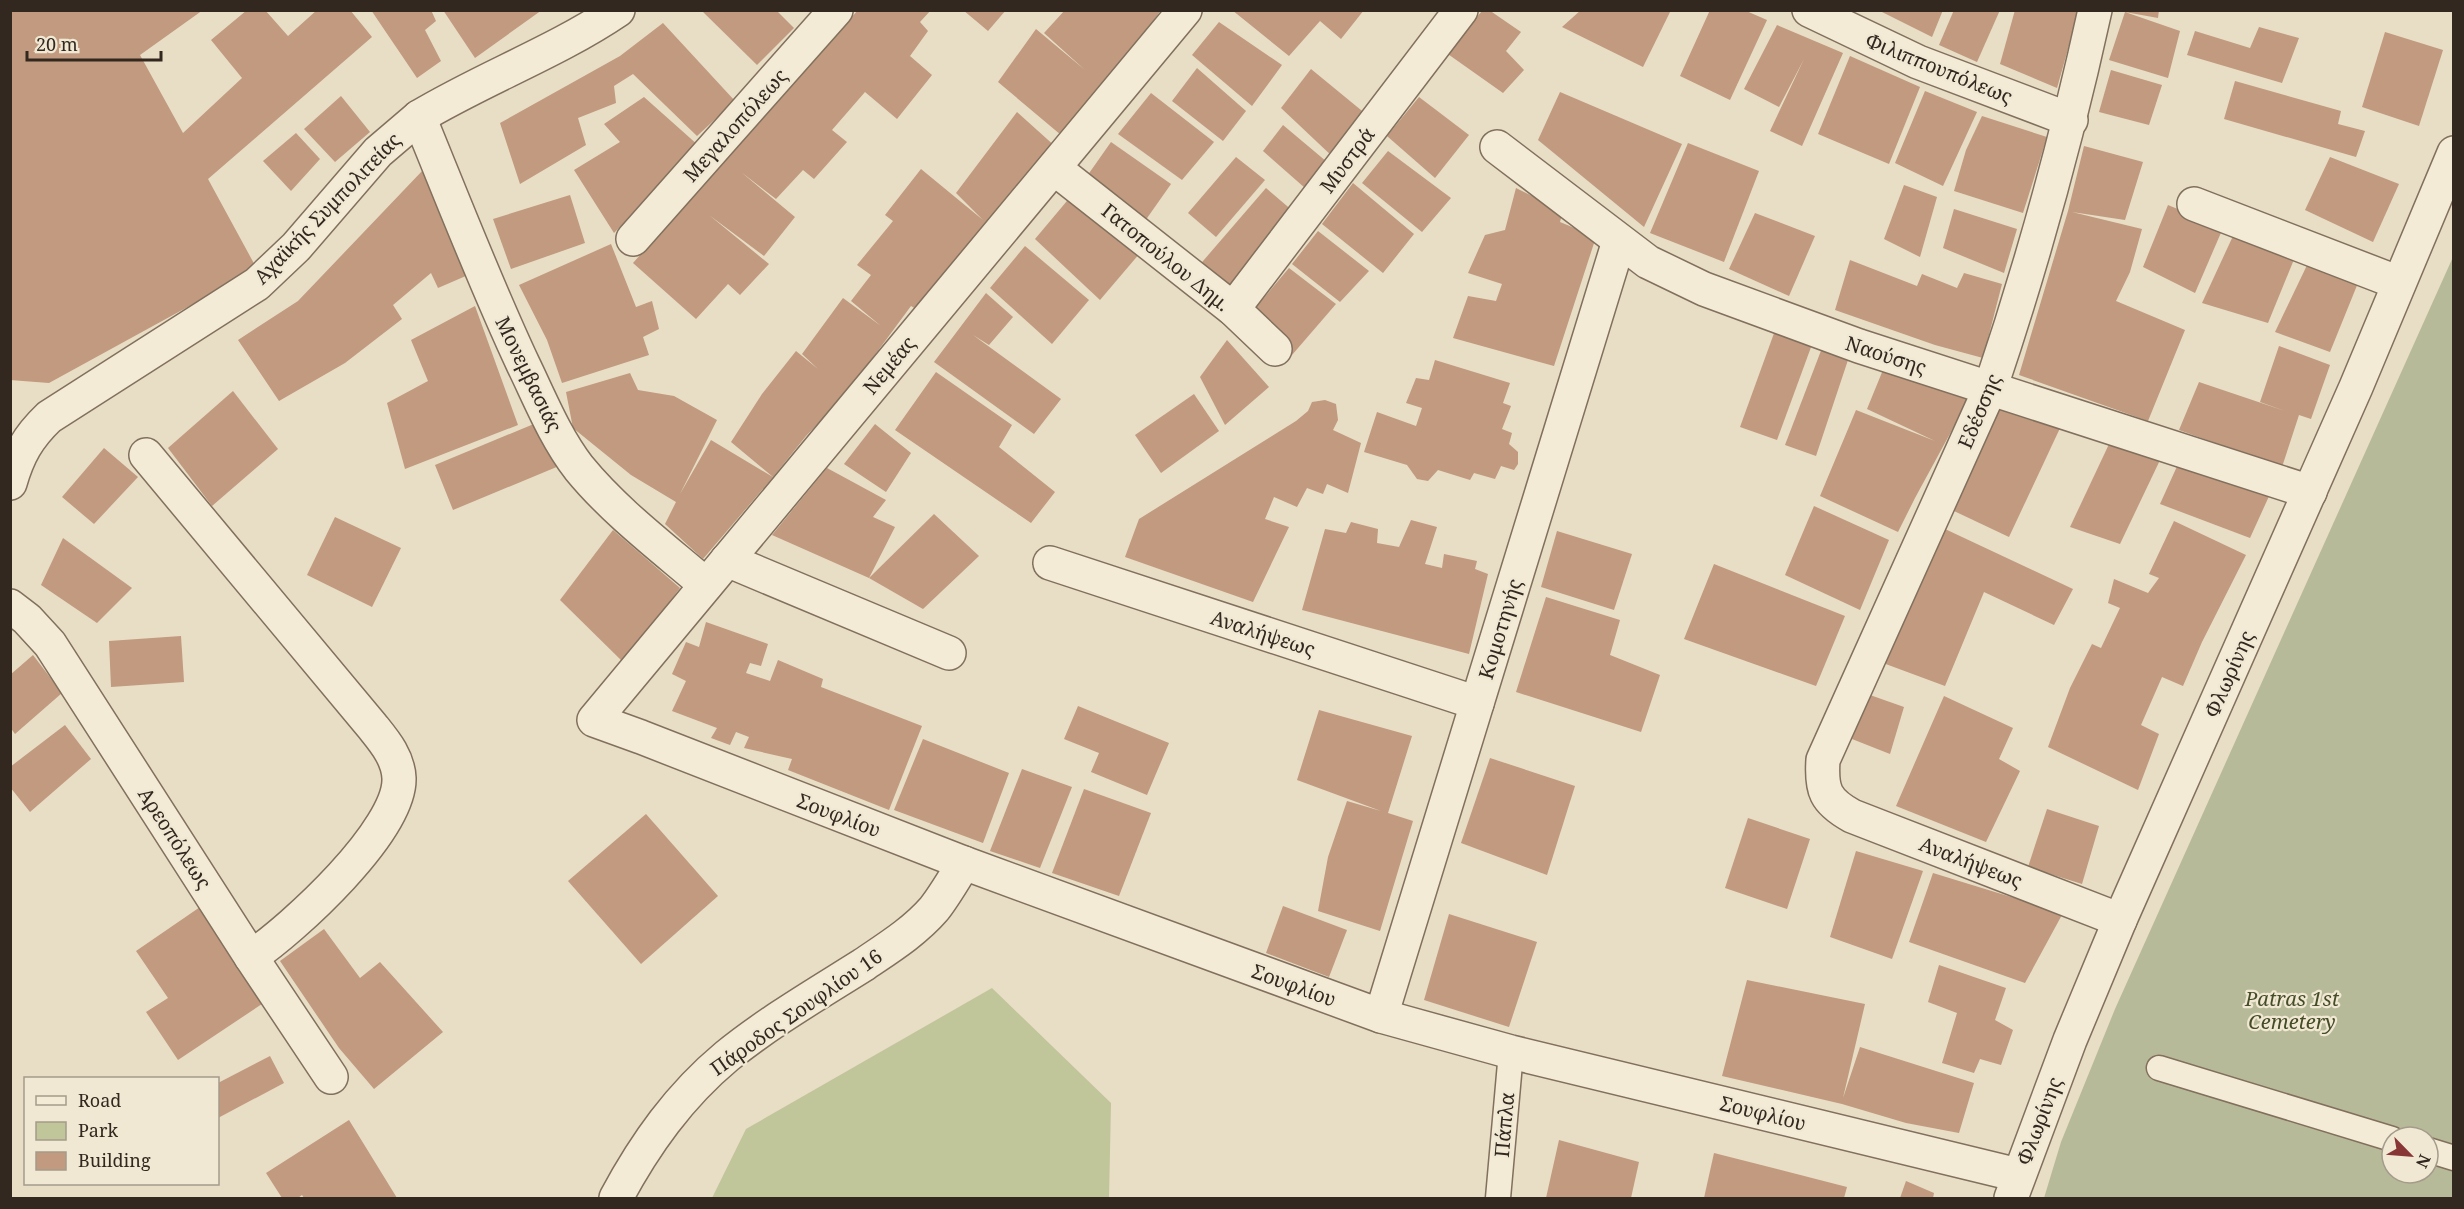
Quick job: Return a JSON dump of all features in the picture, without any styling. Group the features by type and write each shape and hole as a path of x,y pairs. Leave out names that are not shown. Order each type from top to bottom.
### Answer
{"street":[{"name":"Αχαϊκής Συμπολιτείας","path":"10,483 18,456 18,439 257,284 296,247 378,152 419,117 471,87 560,44 618,10"},
{"name":"Μεγαλοπόλεως","path":"633,239 836,10"},
{"name":"Νεμέας","path":"594,720 1185,10"},
{"name":"Μυστρά","path":"1233,309 1461,10"},
{"name":"Φιλιππουπόλεως","path":"1809,10 1918,62 2071,120"},
{"name":"Εδέσσης","path":"1827,795 1821,782 1823,760 1990,388 2010,330 2071,120 2095,10"},
{"name":"Μονεμβασιάς","path":"419,117 502,320 542,406 569,454 612,502 706,585"},
{"name":"Ναούσης","path":"1497,147 1648,262 1704,289 1858,346 2310,492"},
{"name":"Φλωρίνης","path":"2015,1187 2070,1040 2120,920 2310,492 2454,153"},
{"name":"Γατοπούλου Δημ.","path":"1054,168 1233,309 1275,349"},
{"path":"2194,204 2399,283"},
{"name":"Κομοτηνής","path":"1381,1016 1619,241"},
{"path":"146,455 377,732 392,753 398,768 398,790 392,810 363,850 289,929 251,957"},
{"path":"727,560 949,653"},
{"name":"Αναλήψεως","path":"1050,563 1477,703"},
{"name":"Αρεοπόλεως","path":"10,606 27,619 50,644 331,1077"},
{"name":"Σουφλίου","path":"594,720 964,863 1381,1016 2015,1187"},
{"name":"Αναλήψεως","path":"1827,795 1837,807 1852,816 2120,920"},
{"name":"Πάροδος Σουφλίου 16","path":"616,1198 659,1128 701,1079 729,1055 773,1024 900,940 933,910 964,863"}],"lane":[{"name":"Πάπλα","path":"1498,1198 1511,1052"},
{"path":"2159,1068 2380,1135"}],"green space":[{"name":"Patras 1st Cemetery","path":"2453,257 2453,1198 2044,1198 2061,1142 2115,1009"},
{"path":"992,988 1111,1103 1109,1198 712,1198 746,1129"}],"building":[{"path":"10,10 203,10 140,55 183,133 242,78 211,40 247,10 265,10 288,36 317,10 350,10 372,37 208,179 257,269 49,383 10,380"},
{"path":"371,10 431,10 436,21 425,30 441,61 417,78"},
{"path":"443,10 542,10 475,58"},
{"path":"701,10 776,10 794,28 757,65"},
{"path":"858,10 931,10 920,22 928,31 910,56 932,75 897,119 865,92 832,130 847,142 814,179 803,170 776,199 741,172 795,217 764,256 709,215 769,264 740,295 728,284 696,319 633,263"},
{"path":"963,10 1006,10 988,31"},
{"path":"1065,10 1161,10 1136,45 1061,135 998,82 1036,29 1085,70 1044,33"},
{"path":"1232,10 1364,10 1341,39 1320,21 1289,56"},
{"path":"1483,10 1489,10 1521,32 1506,51 1524,70 1503,93 1445,52"},
{"path":"1581,10 1671,10 1643,67 1562,27"},
{"path":"1710,10 1744,10 1767,20 1730,100 1680,76"},
{"path":"1878,10 1943,10 1932,37"},
{"path":"1954,10 2000,10 1977,62 1939,45"},
{"path":"2015,10 2079,10 2057,88 2000,64"},
{"path":"2122,10 2159,10 2158,18"},
{"path":"2125,12 2180,31 2168,78 2109,60"},
{"path":"1219,22 1282,65 1252,106 1192,55"},
{"path":"663,23 735,101 697,136 633,74 614,86 616,103 578,118 586,145 520,184 500,123 620,56"},
{"path":"1777,25 1843,53 1802,146 1770,131 1804,59 1779,107 1744,89"},
{"path":"2259,27 2299,38 2282,83 2187,55 2195,31 2250,48"},
{"path":"2385,32 2443,50 2419,126 2362,107"},
{"path":"1850,56 1920,87 1889,164 1818,134"},
{"path":"1197,68 1246,111 1223,141 1172,101"},
{"path":"1311,69 1367,115 1333,157 1281,108"},
{"path":"2111,70 2162,85 2149,125 2099,112"},
{"path":"2235,81 2341,111 2338,124 2365,131 2356,157 2224,119"},
{"path":"1925,91 1977,112 1943,186 1895,163"},
{"path":"1560,92 1682,144 1644,227 1538,140"},
{"path":"1151,93 1214,142 1182,180 1118,134"},
{"path":"341,96 370,132 335,162 304,129"},
{"path":"644,97 699,146 614,233 574,170 620,142 604,124"},
{"path":"1419,97 1469,135 1435,178 1387,136"},
{"path":"1017,112 1057,148 919,311 911,306 846,394 806,436 773,477 731,442 762,394 796,351 818,369 802,354 843,298 881,326 851,301 871,275 857,265 893,221 885,215 921,169 983,220 956,193"},
{"path":"1982,116 2047,137 2023,213 1954,191 1966,150"},
{"path":"1283,125 1327,162 1305,188 1263,151"},
{"path":"296,133 320,159 291,191 263,161"},
{"path":"1111,142 1171,184 1145,221 1085,179"},
{"path":"1688,143 1759,171 1724,262 1650,233"},
{"path":"2084,146 2143,162 2125,220 2072,212 2142,229 2130,272 2116,301 2185,330 2148,421 2019,375 2068,211"},
{"path":"1388,151 1451,198 1422,232 1362,183"},
{"path":"1236,157 1265,180 1216,237 1188,213"},
{"path":"2330,157 2399,184 2373,242 2305,210"},
{"path":"424,169 475,272 438,288 431,273 393,305 402,319 345,363 279,401 238,340 298,301"},
{"path":"1353,183 1414,234 1383,273 1322,224"},
{"path":"1904,185 1937,197 1920,257 1884,239"},
{"path":"1266,188 1294,212 1229,296 1197,268"},
{"path":"1516,188 1563,211 1560,222 1596,237 1554,366 1453,338 1468,296 1496,301 1502,284 1468,273 1485,235 1505,230"},
{"path":"570,195 585,243 511,269 493,219"},
{"path":"1072,195 1140,253 1100,300 1035,239"},
{"path":"2168,205 2223,228 2195,293 2143,267"},
{"path":"1954,209 2017,229 2004,273 1943,248"},
{"path":"1755,213 1815,236 1789,296 1729,269"},
{"path":"1318,231 1369,271 1340,302 1292,264"},
{"path":"2233,236 2295,257 2268,323 2202,303"},
{"path":"611,244 636,307 652,301 659,329 643,337 649,355 562,383 547,340 519,285"},
{"path":"1025,246 1089,300 1052,344 990,288"},
{"path":"1850,260 1917,286 1922,274 1957,288 1964,273 2002,284 1983,358 1935,345 1835,310"},
{"path":"2309,261 2360,278 2330,352 2275,332"},
{"path":"1289,268 1336,304 1292,355 1246,319"},
{"path":"986,293 1013,317 989,345 973,335 1061,399 1034,434 934,362"},
{"path":"475,306 518,425 405,469 387,403 428,381 411,340"},
{"path":"1777,325 1814,339 1777,440 1740,427"},
{"path":"1227,340 1269,387 1225,425 1200,377"},
{"path":"2279,346 2330,365 2311,419 2299,415 2282,467 2179,430 2199,382 2285,411 2260,402"},
{"path":"1822,348 1849,357 1816,456 1785,445"},
{"path":"1435,360 1510,383 1503,403 1511,406 1502,429 1512,433 1509,444 1518,452 1518,464 1514,470 1501,466 1495,479 1474,473 1470,480 1438,470 1428,481 1417,479 1407,465 1364,452 1377,412 1416,426 1422,408 1406,403 1416,378 1429,380"},
{"path":"1885,365 1971,395 1898,532 1820,496 1856,410 1935,441 1867,409"},
{"path":"936,372 1012,425 999,447 1055,492 1031,523 895,430"},
{"path":"630,373 638,390 674,396 717,420 680,494 711,440 773,477 703,559 665,524 676,502 631,475 573,428 566,392"},
{"path":"233,391 278,449 212,506 168,448"},
{"path":"1194,394 1219,431 1161,473 1135,435"},
{"path":"1325,400 1336,404 1338,420 1333,430 1361,443 1348,493 1327,484 1323,494 1307,488 1297,507 1274,497 1265,519 1289,527 1253,602 1125,557 1139,519 1296,421 1308,411 1312,402"},
{"path":"2003,401 2061,426 2009,537 1954,511"},
{"path":"541,421 559,466 453,510 435,465"},
{"path":"875,424 911,453 886,492 844,464"},
{"path":"2110,442 2161,458 2120,544 2070,527"},
{"path":"104,448 138,477 94,524 62,497"},
{"path":"2179,462 2270,494 2250,538 2160,504"},
{"path":"827,468 886,500 873,517 895,527 869,578 772,535"},
{"path":"1814,506 1889,540 1860,610 1785,575"},
{"path":"934,514 979,556 923,609 869,578"},
{"path":"335,517 401,548 372,607 307,575"},
{"path":"1411,520 1437,527 1425,564 1442,568 1444,554 1477,561 1475,569 1488,574 1469,654 1302,610 1325,529 1346,533 1351,522 1378,529 1377,543 1399,547"},
{"path":"2174,521 2246,555 2202,642 2183,686 2162,677 2141,725 2159,734 2138,790 2048,747 2070,688 2092,644 2101,648 2120,608 2108,603 2114,579 2148,593 2159,578 2149,574"},
{"path":"1945,529 2073,589 2054,625 1984,592 1945,686 1883,663"},
{"path":"613,530 680,588 624,663 560,600"},
{"path":"1557,531 1632,554 1614,610 1541,587"},
{"path":"63,538 132,588 97,623 41,585"},
{"path":"1714,564 1845,616 1816,686 1684,639"},
{"path":"1546,597 1620,620 1610,655 1660,675 1641,732 1516,692"},
{"path":"706,622 768,644 761,666 750,663 746,673 770,681 778,660 823,679 821,687 922,726 889,810 788,770 792,759 744,748 749,737 736,732 730,745 711,738 717,728 672,711 686,681 672,674 686,642 699,647"},
{"path":"181,636 184,682 111,687 109,641"},
{"path":"33,655 62,693 15,734 10,727 10,675"},
{"path":"1870,695 1904,707 1890,754 1852,739"},
{"path":"1944,696 2013,728 1999,759 2020,771 1986,842 1896,806"},
{"path":"1078,706 1169,743 1147,795 1091,772 1099,753 1064,739"},
{"path":"1319,710 1412,736 1388,813 1413,821 1380,931 1318,911 1328,857 1347,801 1381,811 1297,780"},
{"path":"65,725 91,759 30,812 10,787 10,767"},
{"path":"923,739 1009,773 983,843 894,810"},
{"path":"1490,758 1575,786 1547,875 1461,843"},
{"path":"1022,769 1072,787 1040,868 990,851"},
{"path":"1084,789 1151,813 1119,896 1052,873"},
{"path":"2047,809 2099,826 2082,884 2028,867"},
{"path":"646,814 718,896 641,964 568,881"},
{"path":"1748,818 1810,839 1787,909 1725,888"},
{"path":"1856,851 1923,871 1892,959 1830,937"},
{"path":"1933,873 2063,913 2025,983 1909,942"},
{"path":"203,905 268,1000 178,1060 146,1012 168,998 136,951"},
{"path":"1283,906 1347,930 1329,977 1266,953"},
{"path":"1449,914 1537,942 1509,1027 1424,1000"},
{"path":"324,929 360,978 380,962 443,1032 374,1089 339,1048 280,961"},
{"path":"1939,965 2006,988 1995,1020 2013,1030 2001,1065 1980,1059 1974,1073 1942,1063 1957,1013 1928,1002"},
{"path":"1747,980 1865,1004 1843,1098 1860,1047 1974,1083 1959,1133 1906,1123 1842,1104 1722,1076"},
{"path":"270,1056 284,1083 219,1117 219,1082"},
{"path":"349,1120 397,1198 304,1198 302,1195 298,1198 282,1198 266,1173"},
{"path":"1559,1140 1639,1162 1631,1198 1546,1198"},
{"path":"1714,1153 1847,1187 1844,1198 1704,1198"},
{"path":"1906,1181 1934,1193 1933,1198 1900,1198"}]}
